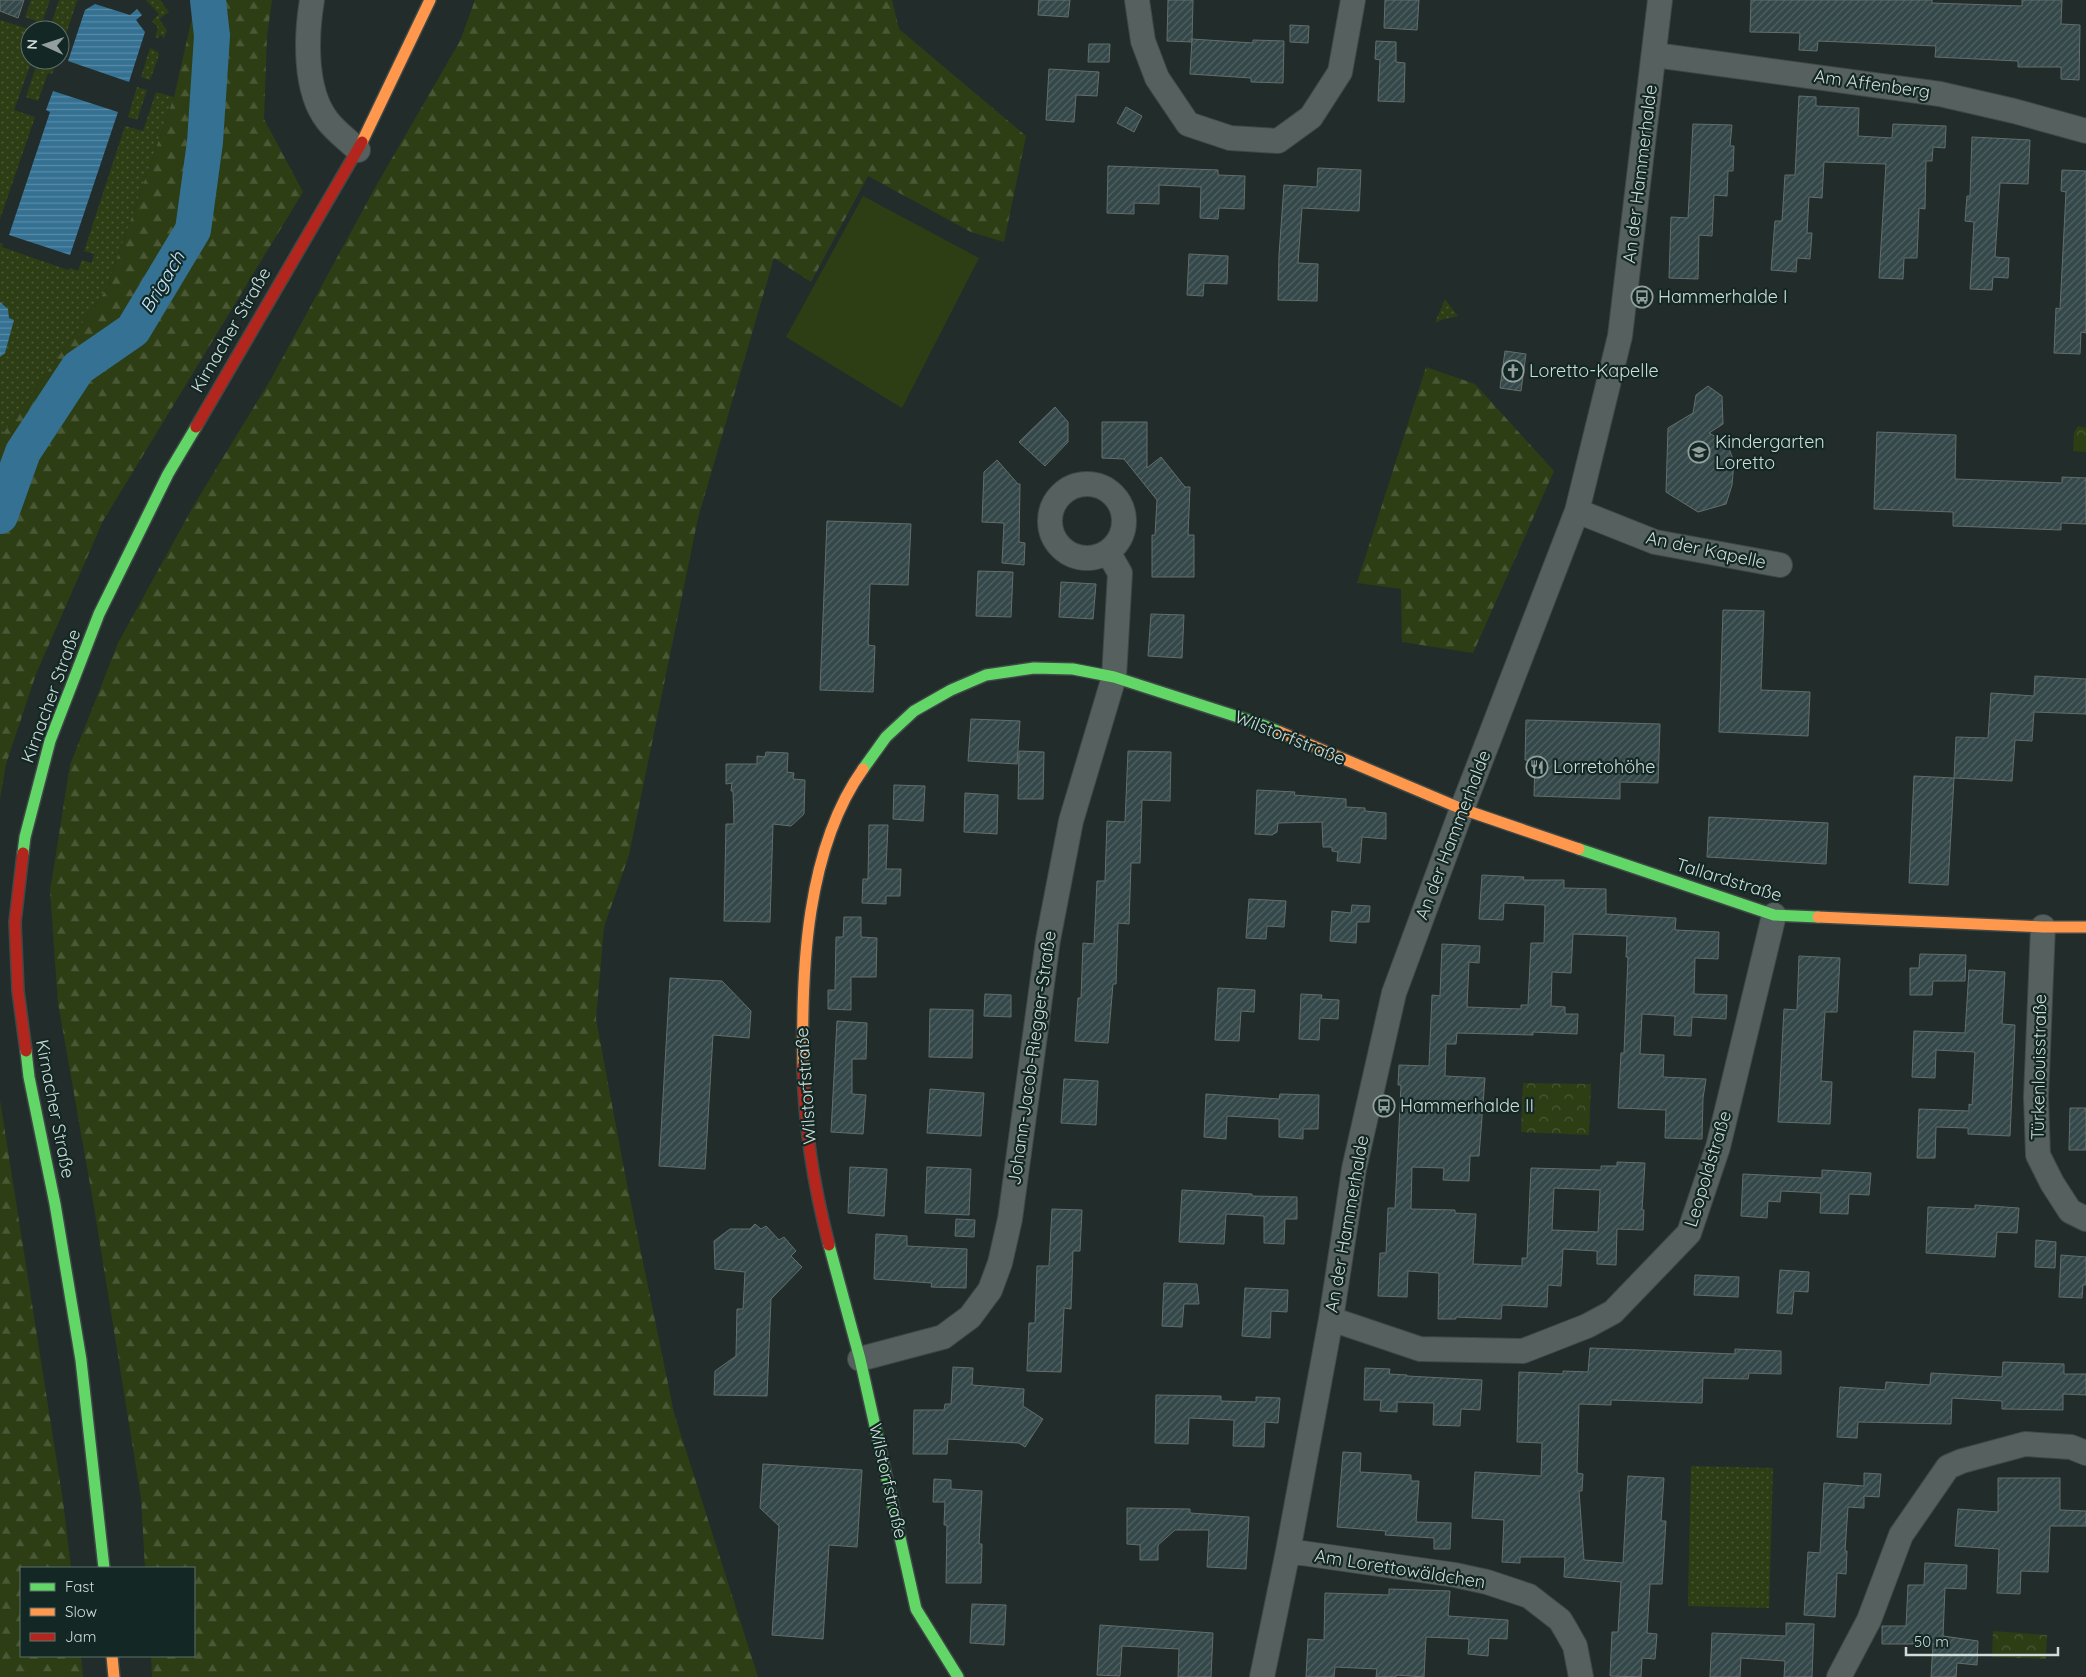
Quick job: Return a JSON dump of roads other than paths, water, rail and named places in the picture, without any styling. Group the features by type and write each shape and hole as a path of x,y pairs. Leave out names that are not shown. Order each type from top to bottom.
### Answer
{"street":[{"path":"312,0 309,16 308,57 313,94 327,120 358,150"},
{"name":"Kirnacher Straße","path":"104,1567 81,1360 56,1204 29,1077 18,991 15,922 25,837 50,741 108,597 168,474 358,150 430,0"},
{"path":"1138,0 1143,41 1157,78 1188,124 1230,138 1278,141 1311,117 1340,72 1353,0"},
{"name":"An der Hammerhalde","path":"1262,1677 1288,1551 1331,1319 1354,1169 1394,993 1462,809 1577,511 1620,336 1655,55 1660,0"},
{"name":"Am Affenberg","path":"1655,55 1940,94 2014,111 2086,131"},
{"name":"An der Kapelle","path":"1577,511 1656,542 1780,566"},
{"path":"1108,552 1120,573 1114,677"},
{"name":"Wilstorfstraße","path":"958,1677 916,1609 860,1359 822,1216 810,1149 803,1080 802,1016 806,944 816,884 832,832 852,785 886,737 914,711 951,690 986,675 1034,668 1073,669 1114,677 1260,724 1462,809"},
{"name":"Johann-Jacob-Riegger-Straße","path":"860,1359 943,1337 970,1317 990,1290 1000,1263 1010,1219 1048,940 1068,839 1082,784 1114,677"},
{"name":"Tallardstraße","path":"1462,809 1774,915 2043,927 2086,927"},
{"name":"Leopoldstraße","path":"1331,1319 1420,1349 1523,1351 1587,1326 1613,1312 1689,1233 1718,1147 1774,915"},
{"name":"Türkenlouisstraße","path":"2043,927 2036,1098 2038,1155 2052,1183 2070,1211 2086,1219"},
{"path":"1839,1677 1868,1620 1901,1535 1948,1467 1962,1461 2025,1444 2071,1447 2086,1453"},
{"name":"Am Lorettowäldchen","path":"1288,1551 1455,1575 1486,1582 1530,1596 1560,1620 1575,1646 1581,1677"},
{"path":"112,1657 114,1677"}],"water":[{"path":"95,4 130,15 137,9 142,15 136,20 145,32 129,82 70,62 70,55 85,10"},
{"path":"53,91 118,112 70,255 9,235 50,112 46,110"},
{"path":"0,302 8,309 9,318 14,320 5,353 0,357"}],"waterway":[{"name":"Brigach","path":"0,516 23,452 78,368 133,330 193,230 205,142 212,36 208,0"}],"place":[{"name":"Hammerhalde I","path":"1642,297"},
{"name":"Loretto-Kapelle","path":"1513,371"},
{"name":"Kindergarten Loretto","path":"1699,452"},
{"name":"Lorretohöhe","path":"1537,767"},
{"name":"Hammerhalde II","path":"1384,1106"}]}
